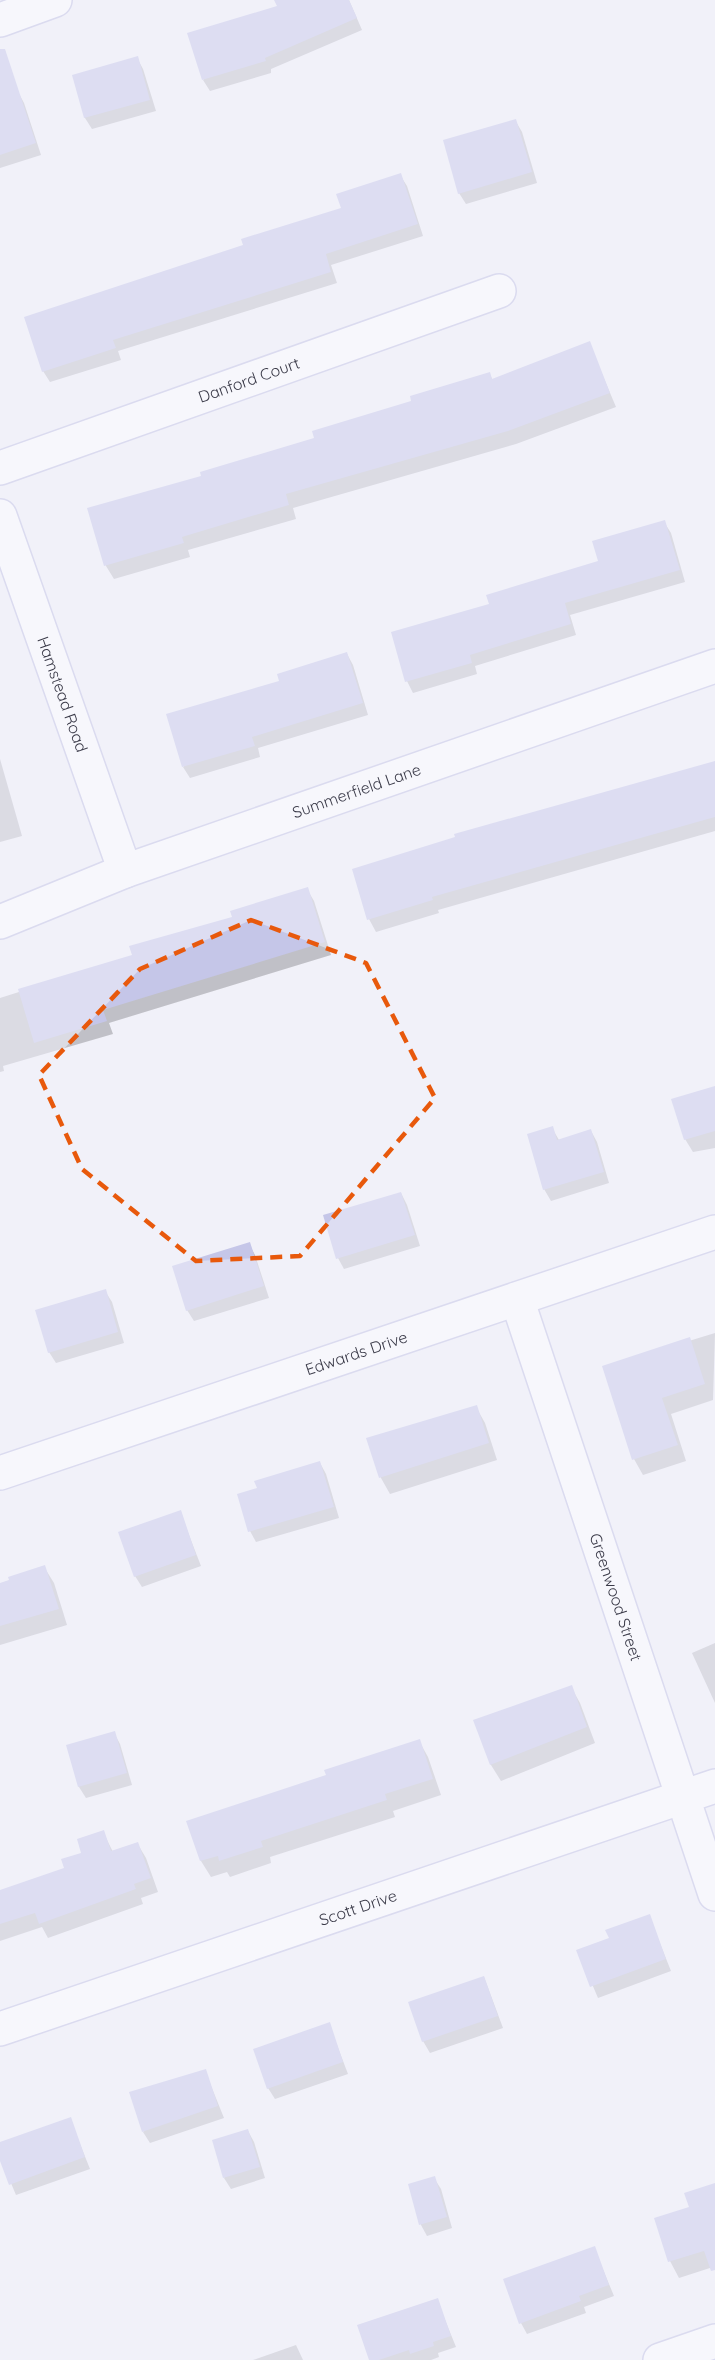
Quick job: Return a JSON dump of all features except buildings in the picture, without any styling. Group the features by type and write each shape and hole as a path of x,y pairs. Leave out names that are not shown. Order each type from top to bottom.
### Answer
{"street":[{"path":"0,20 55,0"},
{"name":"Danford Court","path":"0,468 499,291"},
{"name":"Hamstead Road","path":"0,516 125,871"},
{"name":"Summerfield Lane","path":"0,922 125,871 715,666"},
{"name":"Edwards Drive","path":"0,1473 715,1232"},
{"name":"Greenwood Street","path":"517,1299 715,1894"},
{"name":"Scott Drive","path":"0,2029 715,1786"},
{"path":"660,2360 715,2341"}],"highlighted area":[{"path":"251,920 366,963 435,1098 300,1256 196,1261 82,1169 39,1075 140,969"}]}
